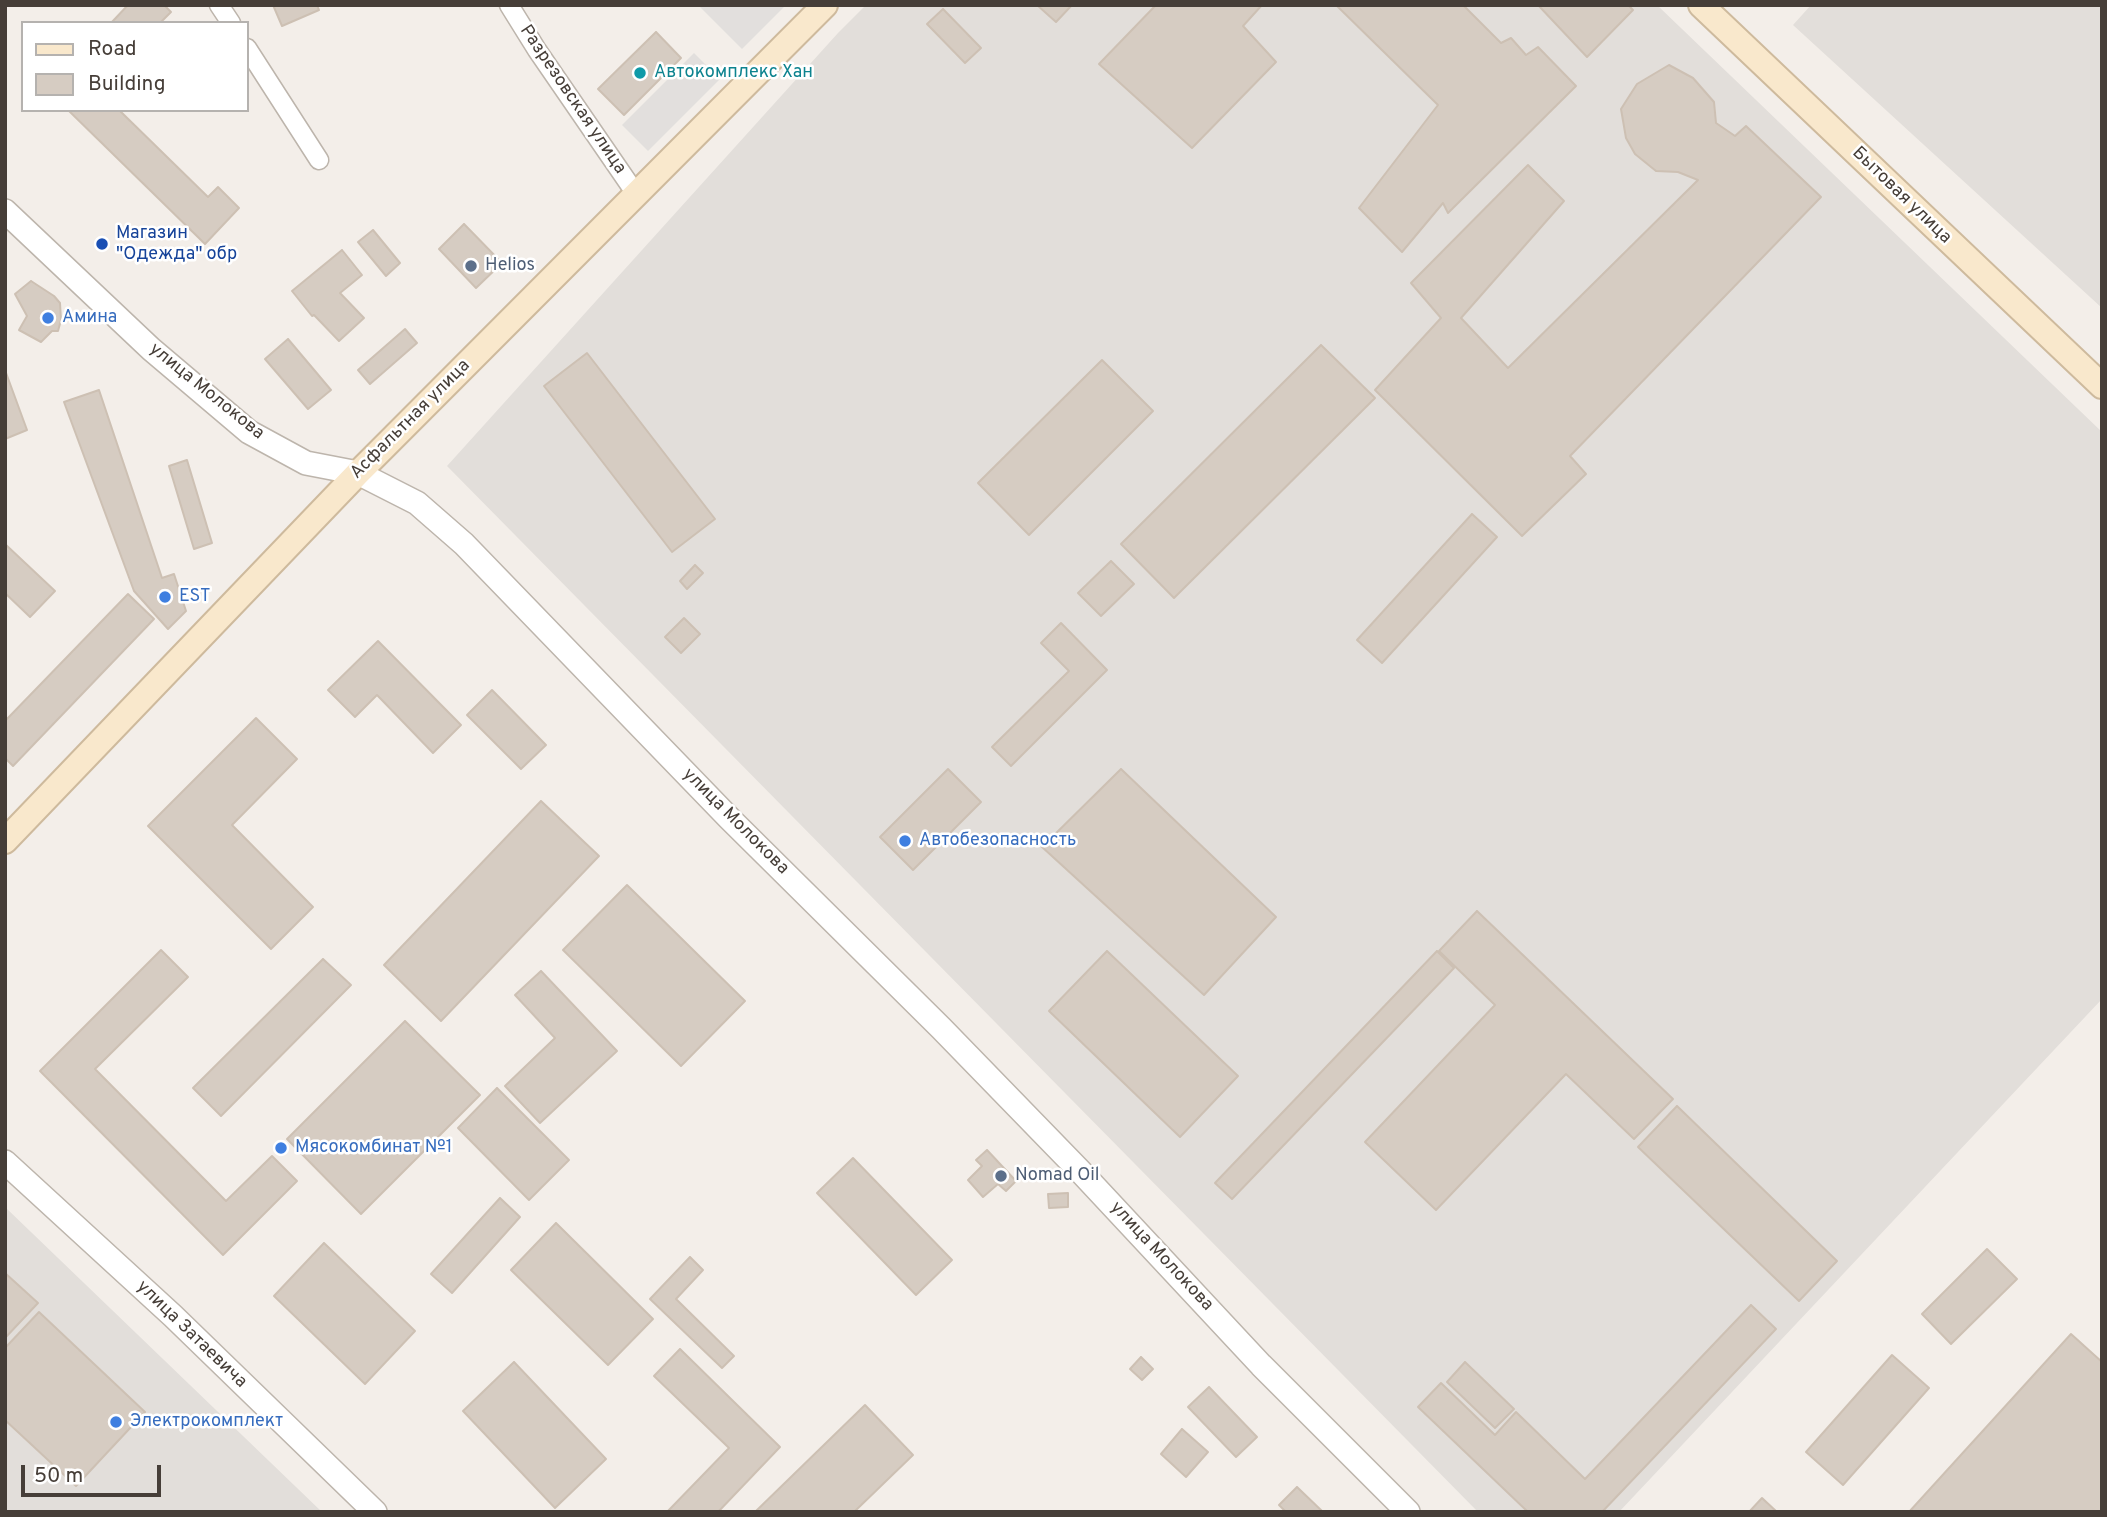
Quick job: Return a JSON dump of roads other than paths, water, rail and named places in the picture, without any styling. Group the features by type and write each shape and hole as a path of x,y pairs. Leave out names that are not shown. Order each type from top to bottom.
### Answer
{"main road":[{"name":"Асфальтная улица","path":"5,841 358,473 825,5"},
{"name":"Бытовая улица","path":"1701,5 2102,386"}],"street":[{"path":"219,5 230,21"},
{"name":"Разрезовская улица","path":"509,5 636,194"},
{"path":"248,50 319,160"},
{"name":"улица Молокова","path":"5,212 151,349 249,432 306,463 358,473 417,503 464,544 729,818 942,1028 1261,1365 1408,1512"},
{"name":"улица Затаевича","path":"5,1162 173,1316 374,1512"}],"place":[{"name":"Автокомплекс Хан","path":"640,73"},
{"name":"Магазин \"Одежда\" обр","path":"102,244"},
{"name":"Helios","path":"471,266"},
{"name":"Амина","path":"48,318"},
{"name":"EST","path":"165,597"},
{"name":"Автобезопасность","path":"905,841"},
{"name":"Мясокомбинат №1","path":"281,1148"},
{"name":"Nomad Oil","path":"1001,1176"},
{"name":"Электрокомплект","path":"116,1422"}]}
